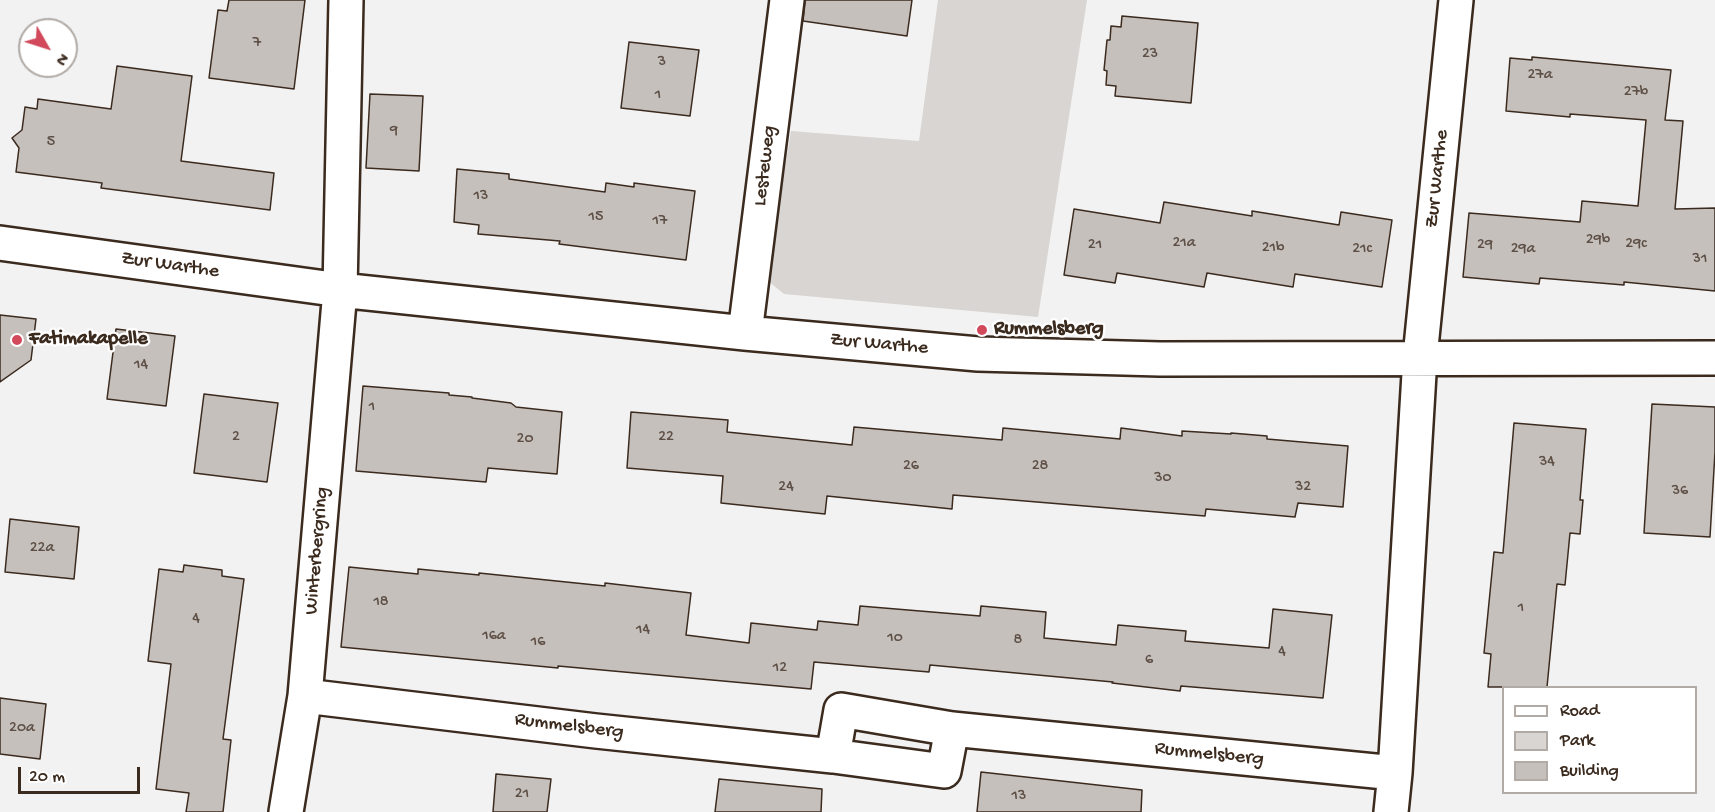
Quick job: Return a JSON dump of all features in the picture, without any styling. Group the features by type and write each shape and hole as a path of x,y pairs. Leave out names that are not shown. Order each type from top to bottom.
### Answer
{"street":[{"path":"340,290 346,0"},
{"name":"Lesteweg","path":"745,333 787,0"},
{"name":"Zur Warthe","path":"1420,357 1455,0"},
{"name":"Zur Warthe","path":"0,243 340,290 745,333 978,354 1160,359 1715,358"},
{"name":"Winterbergring","path":"286,812 305,696 340,290"},
{"path":"1390,812 1395,773 1420,357"},
{"name":"Rummelsberg","path":"305,696 833,756 944,771 952,729"},
{"name":"Rummelsberg","path":"833,756 841,710 952,729 1395,773"}],"green space":[{"path":"938,0 1087,0 1038,317 784,294 767,280 791,131 919,141"}],"building":[{"path":"229,0 305,0 294,89 209,78 218,10 227,11"},
{"path":"805,0 912,0 907,36 803,21"},
{"path":"1122,16 1198,23 1191,103 1115,96 1116,86 1106,85 1107,71 1104,70 1107,40 1110,40 1111,26 1121,27"},
{"path":"629,42 699,50 690,116 621,108"},
{"path":"1532,57 1671,70 1665,120 1683,121 1675,209 1715,208 1715,291 1624,282 1624,285 1540,278 1539,284 1463,277 1469,213 1580,222 1582,201 1638,206 1646,120 1570,114 1570,117 1506,111 1510,58 1532,60"},
{"path":"117,66 192,76 181,161 274,173 270,210 101,188 102,183 16,172 19,148 12,138 22,130 25,107 37,109 38,99 111,109"},
{"path":"370,94 423,96 419,171 366,168"},
{"path":"457,169 509,174 509,179 605,192 606,183 634,187 634,183 695,191 686,260 559,244 560,241 478,234 479,225 454,222"},
{"path":"1164,202 1252,216 1252,211 1339,225 1341,212 1392,220 1382,287 1295,274 1293,287 1207,273 1204,287 1117,273 1115,283 1064,275 1074,209 1160,223"},
{"name":"Fatimakapelle","path":"0,315 36,319 31,360 0,382"},
{"path":"116,329 175,336 166,406 107,399"},
{"path":"363,386 449,393 449,395 511,403 516,407 562,412 557,474 488,468 486,482 356,471"},
{"path":"204,394 278,403 267,482 194,473"},
{"path":"1652,404 1715,407 1710,537 1644,533"},
{"path":"631,412 728,420 727,432 852,445 854,427 1002,440 1003,428 1120,439 1121,428 1182,436 1182,431 1231,433 1267,436 1267,439 1348,446 1343,507 1298,503 1295,517 1206,509 1205,516 953,495 952,509 827,496 825,514 721,503 723,476 627,468"},
{"path":"1514,423 1586,429 1580,500 1583,500 1580,534 1570,533 1565,585 1557,584 1547,686 1488,687 1491,654 1484,653 1494,552 1503,553"},
{"path":"10,519 79,527 74,579 5,572"},
{"path":"184,565 222,570 222,576 244,579 223,739 231,740 223,812 186,812 189,793 156,789 171,664 148,661 159,569 183,572"},
{"path":"349,567 418,574 418,569 479,575 479,573 605,586 605,583 691,593 686,635 749,643 751,623 817,630 818,621 858,625 860,606 980,616 981,606 1046,612 1044,638 1116,645 1118,625 1186,631 1185,641 1269,648 1273,609 1332,615 1323,698 1181,686 1180,691 1113,682 930,665 929,672 814,662 811,689 341,647"},
{"path":"0,698 46,704 40,759 0,754"},
{"path":"981,772 1142,790 1141,812 977,812"},
{"path":"496,774 551,779 547,812 493,812"},
{"path":"719,779 822,789 821,812 715,812"}],"place":[{"name":"Rummelsberg","path":"982,330"},
{"name":"Fatimakapelle","path":"17,340"}]}
